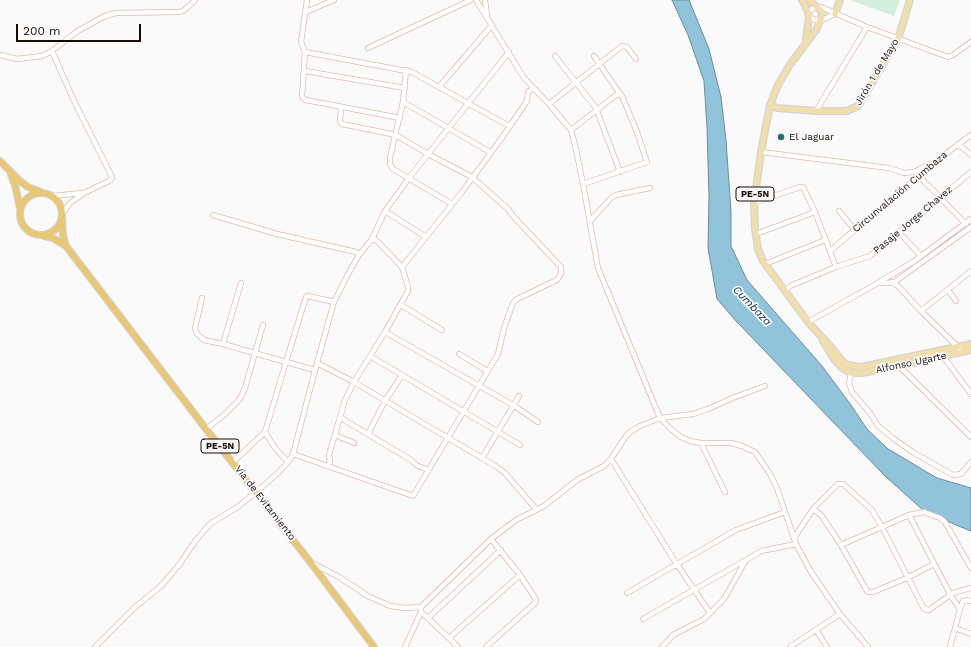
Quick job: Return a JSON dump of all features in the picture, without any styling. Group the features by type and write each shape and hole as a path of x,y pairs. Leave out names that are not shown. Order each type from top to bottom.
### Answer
{"highway":[{"path":"0,161 10,171 20,182 28,187 52,196 61,205 62,216 60,225 54,231 39,235 32,234 24,227 20,220 20,209 15,185 10,171"},
{"path":"20,209 23,202 28,197 34,194 44,193"},
{"name":"Vía de Evitamiento","path":"62,216 63,235 66,246"},
{"name":"Vía de Evitamiento","path":"39,235 53,238 66,246 311,563 374,647"}],"main road":[{"path":"802,0 809,14"},
{"path":"809,0 822,12 820,21"},
{"path":"835,14 840,0"},
{"name":"Jirón 1 de Mayo","path":"770,106 777,108 816,111 847,111 858,106 898,39 910,0"},
{"name":"PE-5N","path":"806,43 809,14"},
{"name":"PE-5N","path":"820,21 816,30 778,84 770,106 761,152 754,203 758,249 765,264 808,322 843,362 848,365 861,367 960,349 971,344"},
{"name":"PE-5N","path":"821,336 825,346 834,359 842,368 851,372"},
{"name":"Alfonso Ugarte","path":"851,372 862,373 899,366 943,356 960,349 971,350"}],"street":[{"path":"0,55 17,59 42,56 52,51 76,32 105,16 116,13 178,12 183,11 195,0"},
{"path":"307,0 301,42 305,52 301,94 304,99 400,118"},
{"path":"306,12 334,0"},
{"path":"368,48 471,0"},
{"path":"476,0 488,17 524,78 549,104 570,130 576,149 598,268 660,418 681,437 690,441 701,443 731,443 756,452 770,474 796,544 811,572 840,614 868,647"},
{"path":"485,0 488,17"},
{"path":"835,14 820,21 813,19 809,14 813,8 817,7 948,57 971,42"},
{"path":"439,87 492,25"},
{"path":"816,111 867,27"},
{"path":"549,104 624,46 627,47 636,59"},
{"path":"52,51 74,101 112,177 110,180 70,202 62,216"},
{"path":"305,52 406,70 509,126"},
{"path":"95,647 134,608 161,586 210,524 239,506 279,472 288,462 293,454 334,302 347,276 359,255 372,239 385,211 409,178 509,52"},
{"path":"555,56 596,108 620,172"},
{"path":"583,184 647,162 637,132 622,96 594,56"},
{"path":"304,70 405,88"},
{"path":"406,70 403,102 390,157 390,164 393,169 452,204"},
{"path":"402,267 452,204 509,126 527,100 528,92 535,89"},
{"path":"570,130 616,95 620,94"},
{"path":"403,102 490,152"},
{"path":"293,454 411,496 414,495 478,385 498,354 504,328 513,303 517,299 559,278 561,271 561,267 508,209 472,176 428,154 396,135 342,124 340,121 340,107"},
{"name":"Circunvalación Cumbaza","path":"830,251 854,229 971,134"},
{"path":"958,144 971,155"},
{"path":"761,152 883,167 904,173 914,172 936,161"},
{"name":"Pasaje Jorge Chavez","path":"785,291 790,286 836,267 870,256 971,172"},
{"path":"919,176 964,223 971,226"},
{"path":"754,203 803,187 815,212 836,267"},
{"path":"590,221 611,198 616,195 650,188"},
{"path":"52,196 84,193"},
{"path":"385,211 426,237"},
{"path":"756,234 815,212"},
{"path":"839,212 854,229"},
{"path":"213,215 277,234 356,252 359,255"},
{"path":"808,322 913,262 971,219"},
{"path":"878,282 893,283 971,226"},
{"path":"899,232 921,256"},
{"path":"327,466 330,462 329,455 345,400 409,289 402,267 376,240 372,239"},
{"path":"765,264 825,240"},
{"path":"921,311 971,271"},
{"path":"885,278 898,286 960,349"},
{"path":"223,344 241,283"},
{"path":"948,290 956,301"},
{"path":"233,462 265,432 306,297 308,296 334,302"},
{"path":"202,298 195,328 196,334 204,340 315,370"},
{"path":"401,305 442,330"},
{"path":"206,429 238,401 242,395 263,325"},
{"path":"385,332 513,405 538,422"},
{"path":"459,354 487,371"},
{"path":"370,356 462,412 520,445"},
{"path":"943,356 971,394"},
{"path":"896,360 899,366 971,436"},
{"path":"317,363 354,382 505,472 536,509"},
{"path":"851,372 849,383 854,395 870,413 878,426 900,444 953,475 960,474 971,462"},
{"path":"368,434 385,401 402,375"},
{"path":"405,647 421,610 491,538 516,520 544,506 577,480 597,471 610,459 630,432 646,423 660,418 694,414 708,410 735,397 765,386"},
{"path":"482,458 519,396"},
{"path":"341,418 412,460 416,465 428,470"},
{"path":"265,432 275,448 288,462"},
{"path":"335,436 354,443"},
{"path":"701,443 725,492"},
{"path":"610,459 676,564 710,613"},
{"path":"794,538 813,509 838,484 843,484 872,510 921,605 926,610 929,610 955,592 971,588"},
{"path":"813,509 821,515 869,592 907,578 934,564"},
{"path":"626,593 736,530 785,512"},
{"path":"841,545 909,515 924,512 940,518 945,522 971,568"},
{"path":"909,515 951,596 960,609"},
{"path":"486,647 535,603 535,598 520,575 491,538"},
{"path":"644,619 761,552 796,544"},
{"path":"428,618 501,550"},
{"path":"662,647 673,635 704,619 724,599 746,560"},
{"path":"311,563 340,577 368,596 390,606 421,610 458,647"},
{"path":"450,638 520,575"},
{"path":"950,647 963,601 971,601"},
{"path":"790,647 840,614"},
{"path":"955,628 971,634"},
{"path":"816,630 827,647"}],"green space":[{"path":"850,0 900,0 894,16"}],"water":[{"name":"Cumbaza","path":"672,0 689,0 709,49 721,97 726,140 731,212 731,246 747,280 822,366 867,429 888,449 937,478 971,488 971,531 923,510 885,476 736,321 717,299 708,248 709,197 704,81 688,35"}],"place":[{"name":"El Jaguar","path":"781,137"}]}
